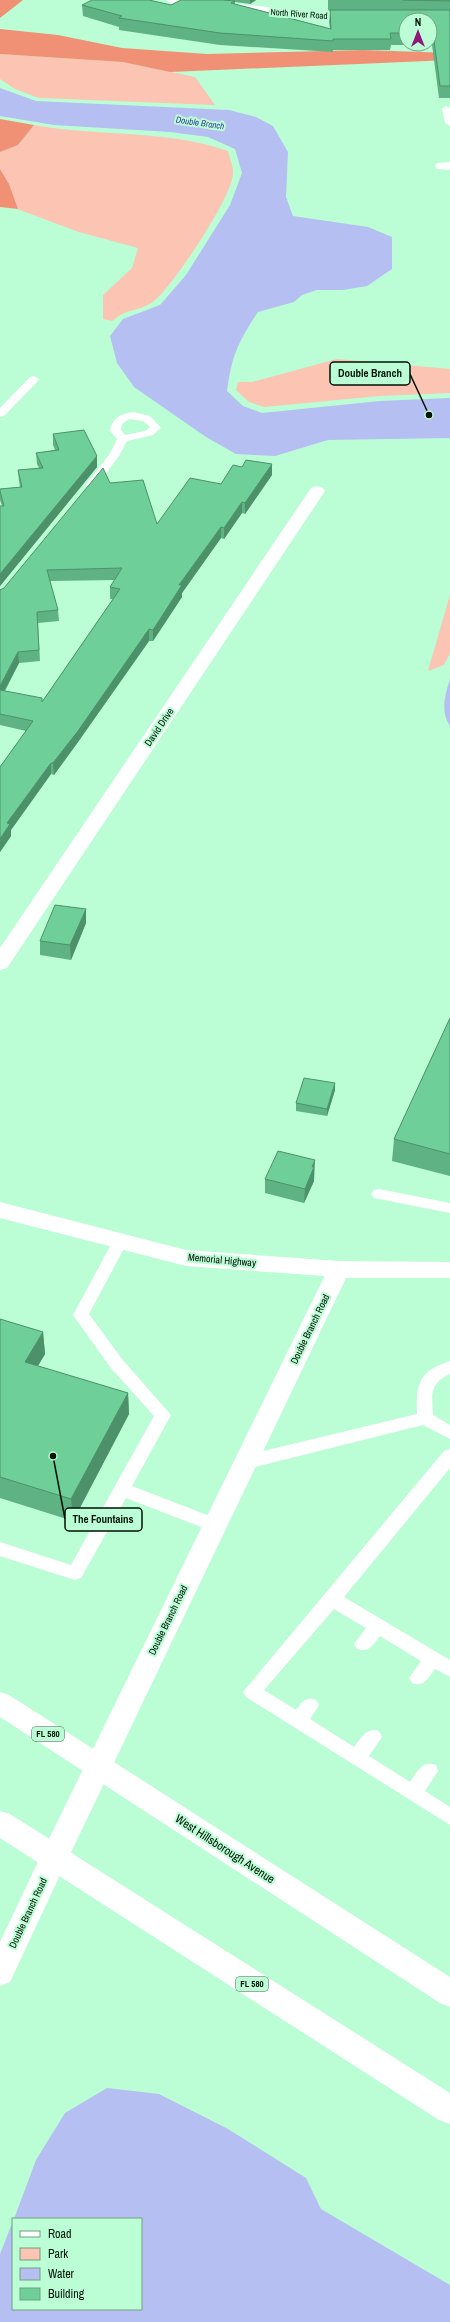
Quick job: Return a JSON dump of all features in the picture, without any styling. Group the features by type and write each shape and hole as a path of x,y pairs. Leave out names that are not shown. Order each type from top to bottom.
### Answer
{"street":[{"name":"North River Road","path":"172,0 311,16 373,16"},
{"name":"David Drive","path":"0,963 317,491"},
{"name":"Memorial Highway","path":"0,1210 186,1258 339,1269 450,1270"},
{"name":"Double Branch Road","path":"0,1973 97,1766 214,1526 247,1462 339,1269"},
{"name":"West Hillsborough Avenue","path":"0,1703 97,1766 447,1986"},
{"name":"FL 580","path":"0,1823 450,2110"}],"lane":[{"path":"446,109 450,123"},
{"path":"0,414 34,379"},
{"path":"84,493 114,456 123,440"},
{"path":"379,1194 450,1208"},
{"path":"0,1549 75,1573 163,1415 116,1363 81,1315 120,1241"},
{"path":"426,1418 424,1391 433,1375 445,1367 450,1367"},
{"path":"247,1462 426,1418 450,1433"},
{"path":"450,1456 332,1599 252,1692 450,1817"},
{"path":"122,1489 214,1526"},
{"path":"332,1599 450,1669"},
{"path":"363,1644 378,1626"},
{"path":"418,1678 434,1659"},
{"path":"298,1721 310,1705"},
{"path":"356,1758 373,1737"},
{"path":"413,1794 429,1771"}],"green space":[{"path":"0,54 123,62 195,77 215,105 39,98 15,89 0,79"},
{"path":"34,125 58,129 180,139 228,151 233,172 231,183 224,199 201,240 174,278 154,301 144,307 122,314 113,321 103,319 103,295 132,268 138,248 79,232 17,209 9,184 0,169 0,152 18,145"},
{"path":"337,359 450,369 450,393 379,396 264,407 249,402 236,390 238,382 252,382"},
{"path":"450,595 450,653 444,665 428,671"}],"shaded area":[{"path":"0,0 23,0 0,18"},
{"path":"0,29 58,35 122,48 207,54 363,50 450,53 450,60 170,72 123,62 0,54"},
{"path":"0,119 34,125 18,145 0,152"},
{"path":"0,169 9,184 18,209 0,207"}],"water":[{"path":"0,88 36,101 229,110 256,117 273,126 288,152 286,197 293,216 368,227 392,237 392,269 367,286 343,290 317,290 302,295 294,302 258,312 245,332 237,349 231,368 227,391 243,406 262,413 380,401 450,398 450,438 328,440 275,456 236,454 206,437 134,387 117,363 110,336 123,319 160,305 186,275 230,205 242,173 235,149 208,137 170,132 54,125 0,116"},
{"path":"450,679 450,726 445,715 444,703"},
{"path":"107,2088 159,2094 228,2129 306,2178 321,2209 450,2285 450,2322 0,2322 0,2254 12,2224 12,2310 142,2310 142,2218 14,2218 36,2160 65,2113"}],"building":[{"path":"92,0 149,0 171,5 181,0 235,1 231,3 331,29 330,10 450,10 450,86 440,86 436,52 438,52 438,12 398,12 398,33 390,33 391,39 333,39 333,41 220,33 119,18 122,16 82,5"},
{"path":"403,0 450,0 450,1"},
{"path":"84,430 97,456 0,574 0,506 4,506 0,489 22,487 18,470 43,468 36,453 59,450 53,434"},
{"path":"246,460 272,464 245,503 242,502 224,528 221,527 179,585 182,585 153,630 149,629 78,731 53,763 51,763 7,823 10,824 0,839 0,767 33,721 0,714 0,690 42,698 42,702 120,589 110,587 122,568 47,570 58,610 37,612 39,650 18,652 0,686 0,590 4,588 103,468 110,483 143,480 157,524 190,478 221,484 233,465 242,467"},
{"path":"55,905 86,909 70,945 40,941"},
{"path":"450,1018 450,1154 394,1139"},
{"path":"304,1078 335,1083 327,1109 296,1103"},
{"path":"278,1151 315,1160 312,1167 314,1167 305,1189 265,1179"},
{"path":"0,1319 43,1332 25,1362 128,1393 71,1499 0,1477"}],"place":[{"name":"Double Branch","path":"429,415"},
{"name":"The Fountains","path":"53,1456"}]}
